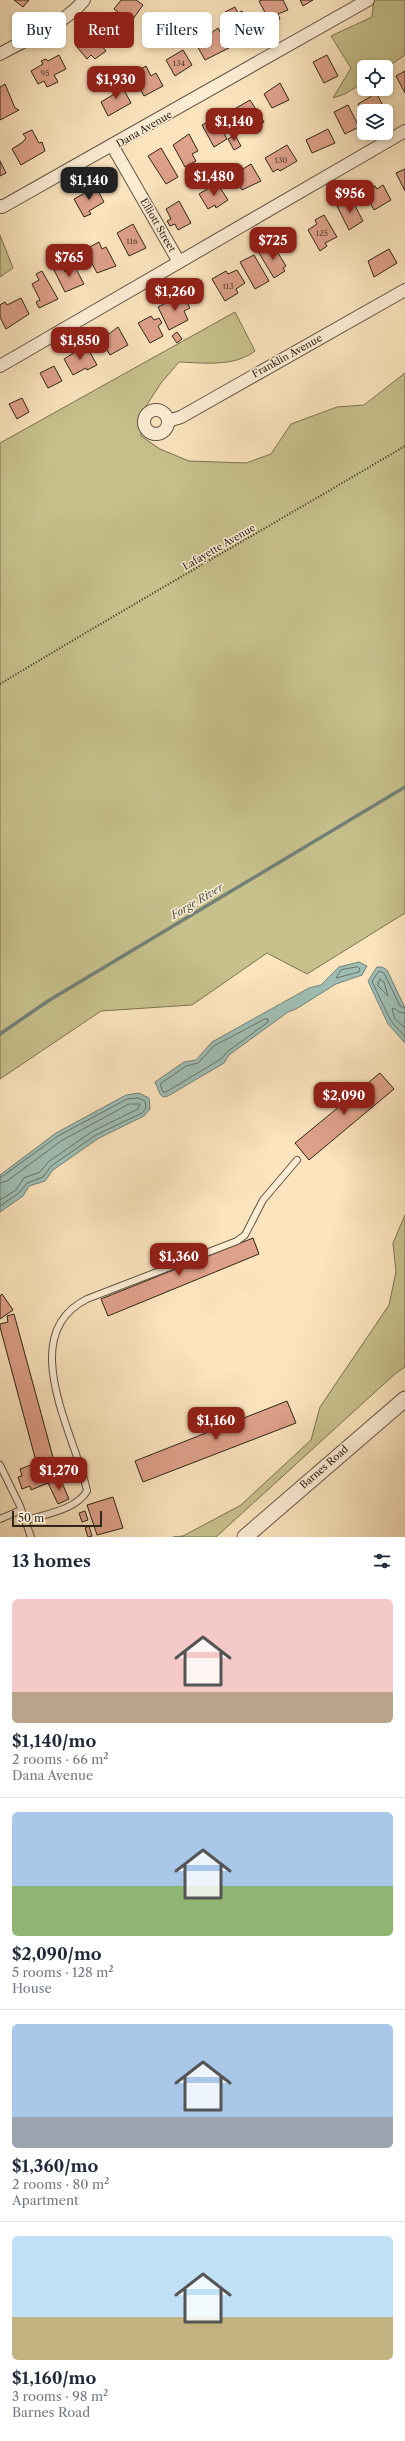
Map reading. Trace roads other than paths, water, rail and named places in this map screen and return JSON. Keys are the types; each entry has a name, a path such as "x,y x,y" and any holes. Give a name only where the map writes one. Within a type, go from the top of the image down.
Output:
{"street":[{"path":"0,54 64,17 78,7 84,0"},
{"name":"Dana Avenue","path":"1,210 368,0"},
{"path":"0,366 405,131"},
{"name":"Elliott Street","path":"113,146 179,262"},
{"name":"Franklin Avenue","path":"168,421 181,417 405,290"},
{"name":"Barnes Road","path":"245,1537 405,1399"}],"lane":[{"path":"25,1521 74,1504 82,1499 87,1491 60,1402 51,1364 53,1339 69,1312 87,1299 237,1241 245,1235 263,1200 297,1160"},
{"path":"0,1465 21,1510 31,1537"},
{"path":"0,1519 21,1510"}],"water":[{"path":"359,962 367,966 362,975 336,984 296,1009 288,1012 229,1055 224,1063 168,1096 163,1097 160,1094 155,1082 184,1062 196,1060 212,1042 309,988 321,985 339,967"},
{"path":"377,967 382,967 387,970 405,1008 405,1043 388,1024 368,981"},
{"path":"139,1093 149,1098 150,1109 144,1116 99,1138 53,1170 45,1181 29,1186 23,1196 0,1212 0,1175 56,1133 126,1095"}],"waterway":[{"name":"Forge River","path":"0,1034 48,1001 405,787"}]}
